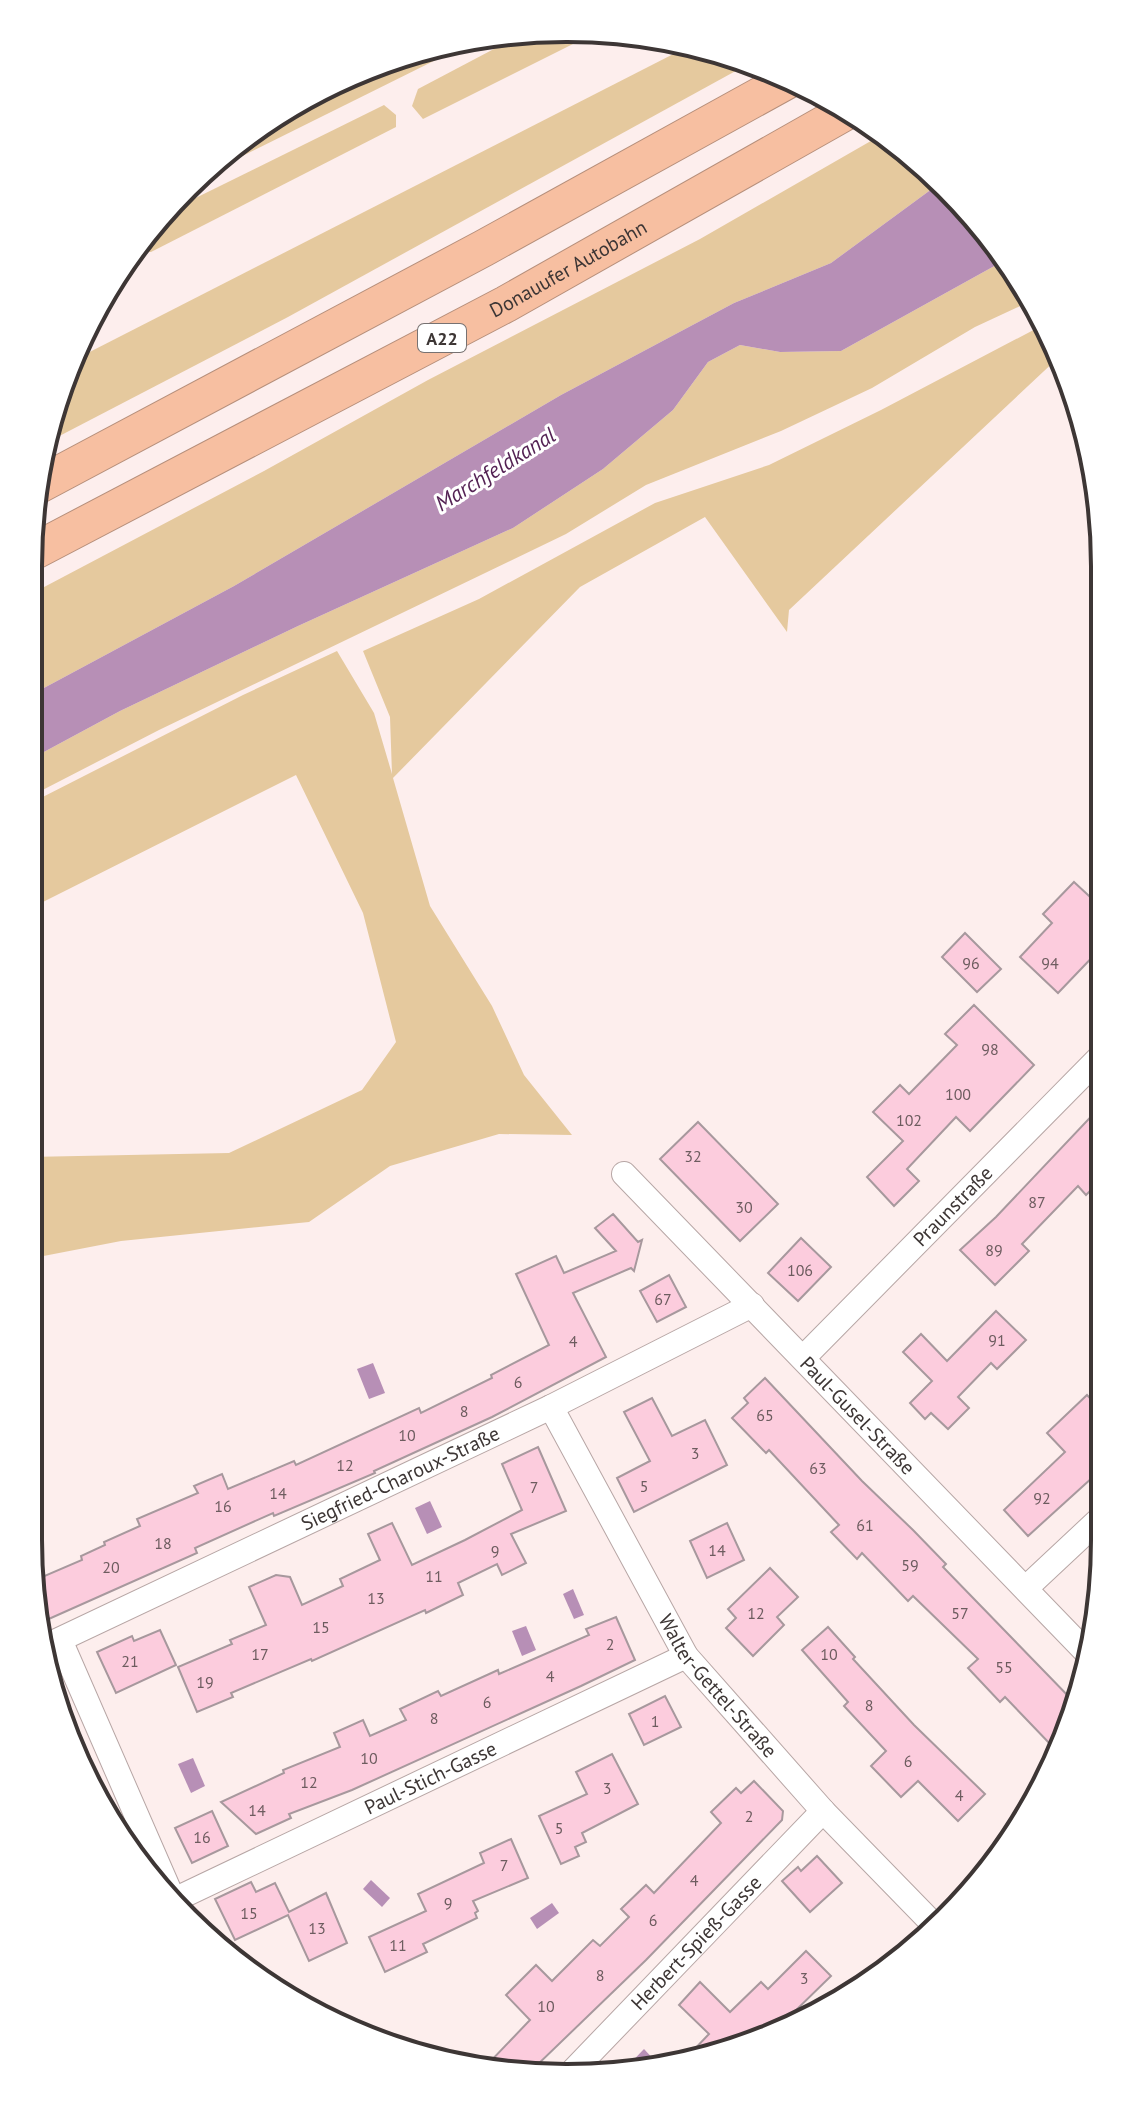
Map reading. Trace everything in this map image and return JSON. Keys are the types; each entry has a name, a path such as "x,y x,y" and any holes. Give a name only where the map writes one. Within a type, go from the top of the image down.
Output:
{"highway":[{"path":"49,479 484,248 777,86"},
{"name":"Donauufer Autobahn","path":"43,547 506,304 837,117"}],"street":[{"name":"Praunstraße","path":"804,1357 1091,1066"},
{"name":"Paul-Gusel-Straße","path":"624,1174 1080,1646"},
{"name":"Siegfried-Charoux-Straße","path":"53,1643 551,1407 752,1305"},
{"name":"Walter-Gettel-Straße","path":"551,1407 686,1656 823,1811 928,1919"},
{"path":"1026,1588 1091,1527"},
{"path":"53,1643 161,1872"},
{"name":"Paul-Stich-Gasse","path":"183,1896 686,1656"},
{"name":"Herbert-Spieß-Gasse","path":"580,2064 823,1811"}],"shaded area":[{"path":"576,42 423,119 412,106 418,89 500,46"},
{"path":"675,53 736,71 288,317 59,436 88,353"},
{"path":"440,58 236,159 275,130 335,96 398,70"},
{"path":"384,105 396,115 396,127 146,252 193,199"},
{"path":"872,140 931,190 831,263 734,303 561,395 234,586 42,689 42,588 428,380 700,239"},
{"path":"996,265 1022,305 975,327 872,388 781,431 646,485 566,534 159,730 42,790 42,753 120,711 513,528 603,469 673,410 708,362 740,345 780,352 841,351"},
{"path":"1034,330 1051,365 789,610 787,632 705,517 580,587 393,778 430,906 492,1006 524,1075 572,1135 499,1134 390,1166 309,1222 121,1241 42,1256 42,1157 229,1153 362,1090 396,1042 363,913 296,775 42,902 42,797 337,651 374,713 392,774 390,717 363,651 479,599 655,503 769,465"}],"water":[{"name":"Marchfeldkanal","path":"931,190 961,221 996,265 841,351 780,352 740,345 708,362 673,410 603,469 513,528 120,711 42,753 42,689 234,586 561,395 734,303 831,263"},
{"path":"373,1363 385,1393 369,1399 357,1369"},
{"path":"430,1501 442,1527 427,1534 415,1508"},
{"path":"573,1589 584,1615 574,1619 563,1594"},
{"path":"526,1626 536,1650 522,1656 512,1631"},
{"path":"193,1758 205,1786 191,1793 178,1764"},
{"path":"371,1880 390,1898 382,1907 363,1889"},
{"path":"552,1903 559,1913 537,1929 530,1918"},
{"path":"644,2049 651,2057 635,2060"}],"building":[{"path":"1074,882 1091,898 1091,958 1058,993 1020,957 1052,923 1043,914"},
{"path":"965,933 1001,969 977,992 942,957"},
{"path":"974,1005 1034,1065 970,1131 956,1117 907,1169 919,1181 894,1206 867,1177 903,1141 873,1112 900,1085 909,1094 957,1045 945,1034"},
{"path":"1091,1117 1091,1190 1086,1195 1078,1186 1022,1244 1029,1251 995,1285 960,1250 996,1217"},
{"path":"698,1122 778,1204 740,1241 660,1159"},
{"path":"613,1214 638,1242 642,1240 634,1271 631,1268 573,1293 606,1357 492,1417 375,1473 274,1516 273,1513 195,1548 197,1553 48,1619 43,1577 82,1560 81,1556 105,1545 104,1542 140,1526 137,1519 198,1493 194,1486 222,1474 228,1489 294,1461 296,1465 419,1408 421,1413 492,1378 491,1375 549,1345 516,1274 556,1256 564,1273 616,1251 595,1228"},
{"path":"801,1238 831,1267 798,1301 768,1273"},
{"path":"669,1275 686,1307 657,1322 640,1291"},
{"path":"996,1311 1026,1340 997,1369 991,1363 958,1397 969,1408 948,1429 931,1413 925,1419 910,1403 932,1381 903,1352 921,1334 947,1361"},
{"path":"765,1378 946,1564 943,1567 1067,1695 1049,1743 1005,1697 1000,1702 968,1668 978,1659 913,1596 908,1601 862,1553 857,1559 831,1532 839,1525 769,1450 766,1453 732,1418 748,1403 744,1398"},
{"path":"1087,1395 1091,1399 1091,1479 1028,1536 1004,1510 1065,1452 1047,1433"},
{"path":"652,1398 672,1436 705,1420 727,1465 634,1512 617,1478 650,1461 624,1412"},
{"path":"538,1447 566,1511 511,1534 526,1563 502,1575 497,1564 458,1583 463,1595 231,1693 233,1697 197,1712 178,1667 232,1644 230,1640 266,1625 249,1587 276,1575 290,1577 302,1605 343,1586 340,1579 380,1560 368,1534 392,1523 412,1565 465,1540 522,1510 502,1464"},
{"path":"727,1523 744,1560 707,1578 690,1541"},
{"path":"770,1568 798,1597 777,1617 784,1625 753,1656 726,1628 736,1618 728,1609"},
{"path":"616,1617 635,1660 581,1686 352,1790 289,1814 291,1818 256,1834 221,1802 284,1773 283,1770 340,1747 334,1733 363,1720 370,1736 406,1720 400,1709 438,1691 441,1696 498,1670 499,1674 589,1635 586,1629"},
{"path":"828,1627 914,1725 985,1794 958,1821 918,1781 901,1797 871,1766 886,1751 844,1706 848,1702 802,1650"},
{"path":"160,1630 176,1665 116,1693 97,1652 132,1636 134,1641"},
{"path":"665,1696 681,1727 644,1745 629,1714"},
{"path":"612,1754 638,1804 582,1833 586,1842 575,1847 579,1856 561,1864 539,1816 587,1794 576,1772"},
{"path":"754,1781 783,1811 782,1820 646,1960 539,2063 493,2059 530,2020 506,1995 536,1965 552,1981 593,1940 600,1946 629,1917 621,1909 646,1885 654,1893 721,1823 711,1812 736,1788 741,1793"},
{"path":"212,1811 228,1846 192,1863 175,1828"},
{"path":"511,1839 528,1878 473,1901 478,1911 475,1913 477,1918 423,1944 427,1952 385,1972 369,1937 426,1911 418,1894 484,1863 480,1853"},
{"path":"817,1856 842,1883 810,1912 782,1881 798,1867 801,1871"},
{"path":"251,1882 256,1892 275,1883 289,1912 326,1893 347,1943 309,1961 288,1915 235,1940 215,1899"},
{"path":"806,1951 831,1976 794,2012 735,2036 696,2047 709,2034 679,2005 700,1982 730,2012 761,1982 768,1989"}]}
